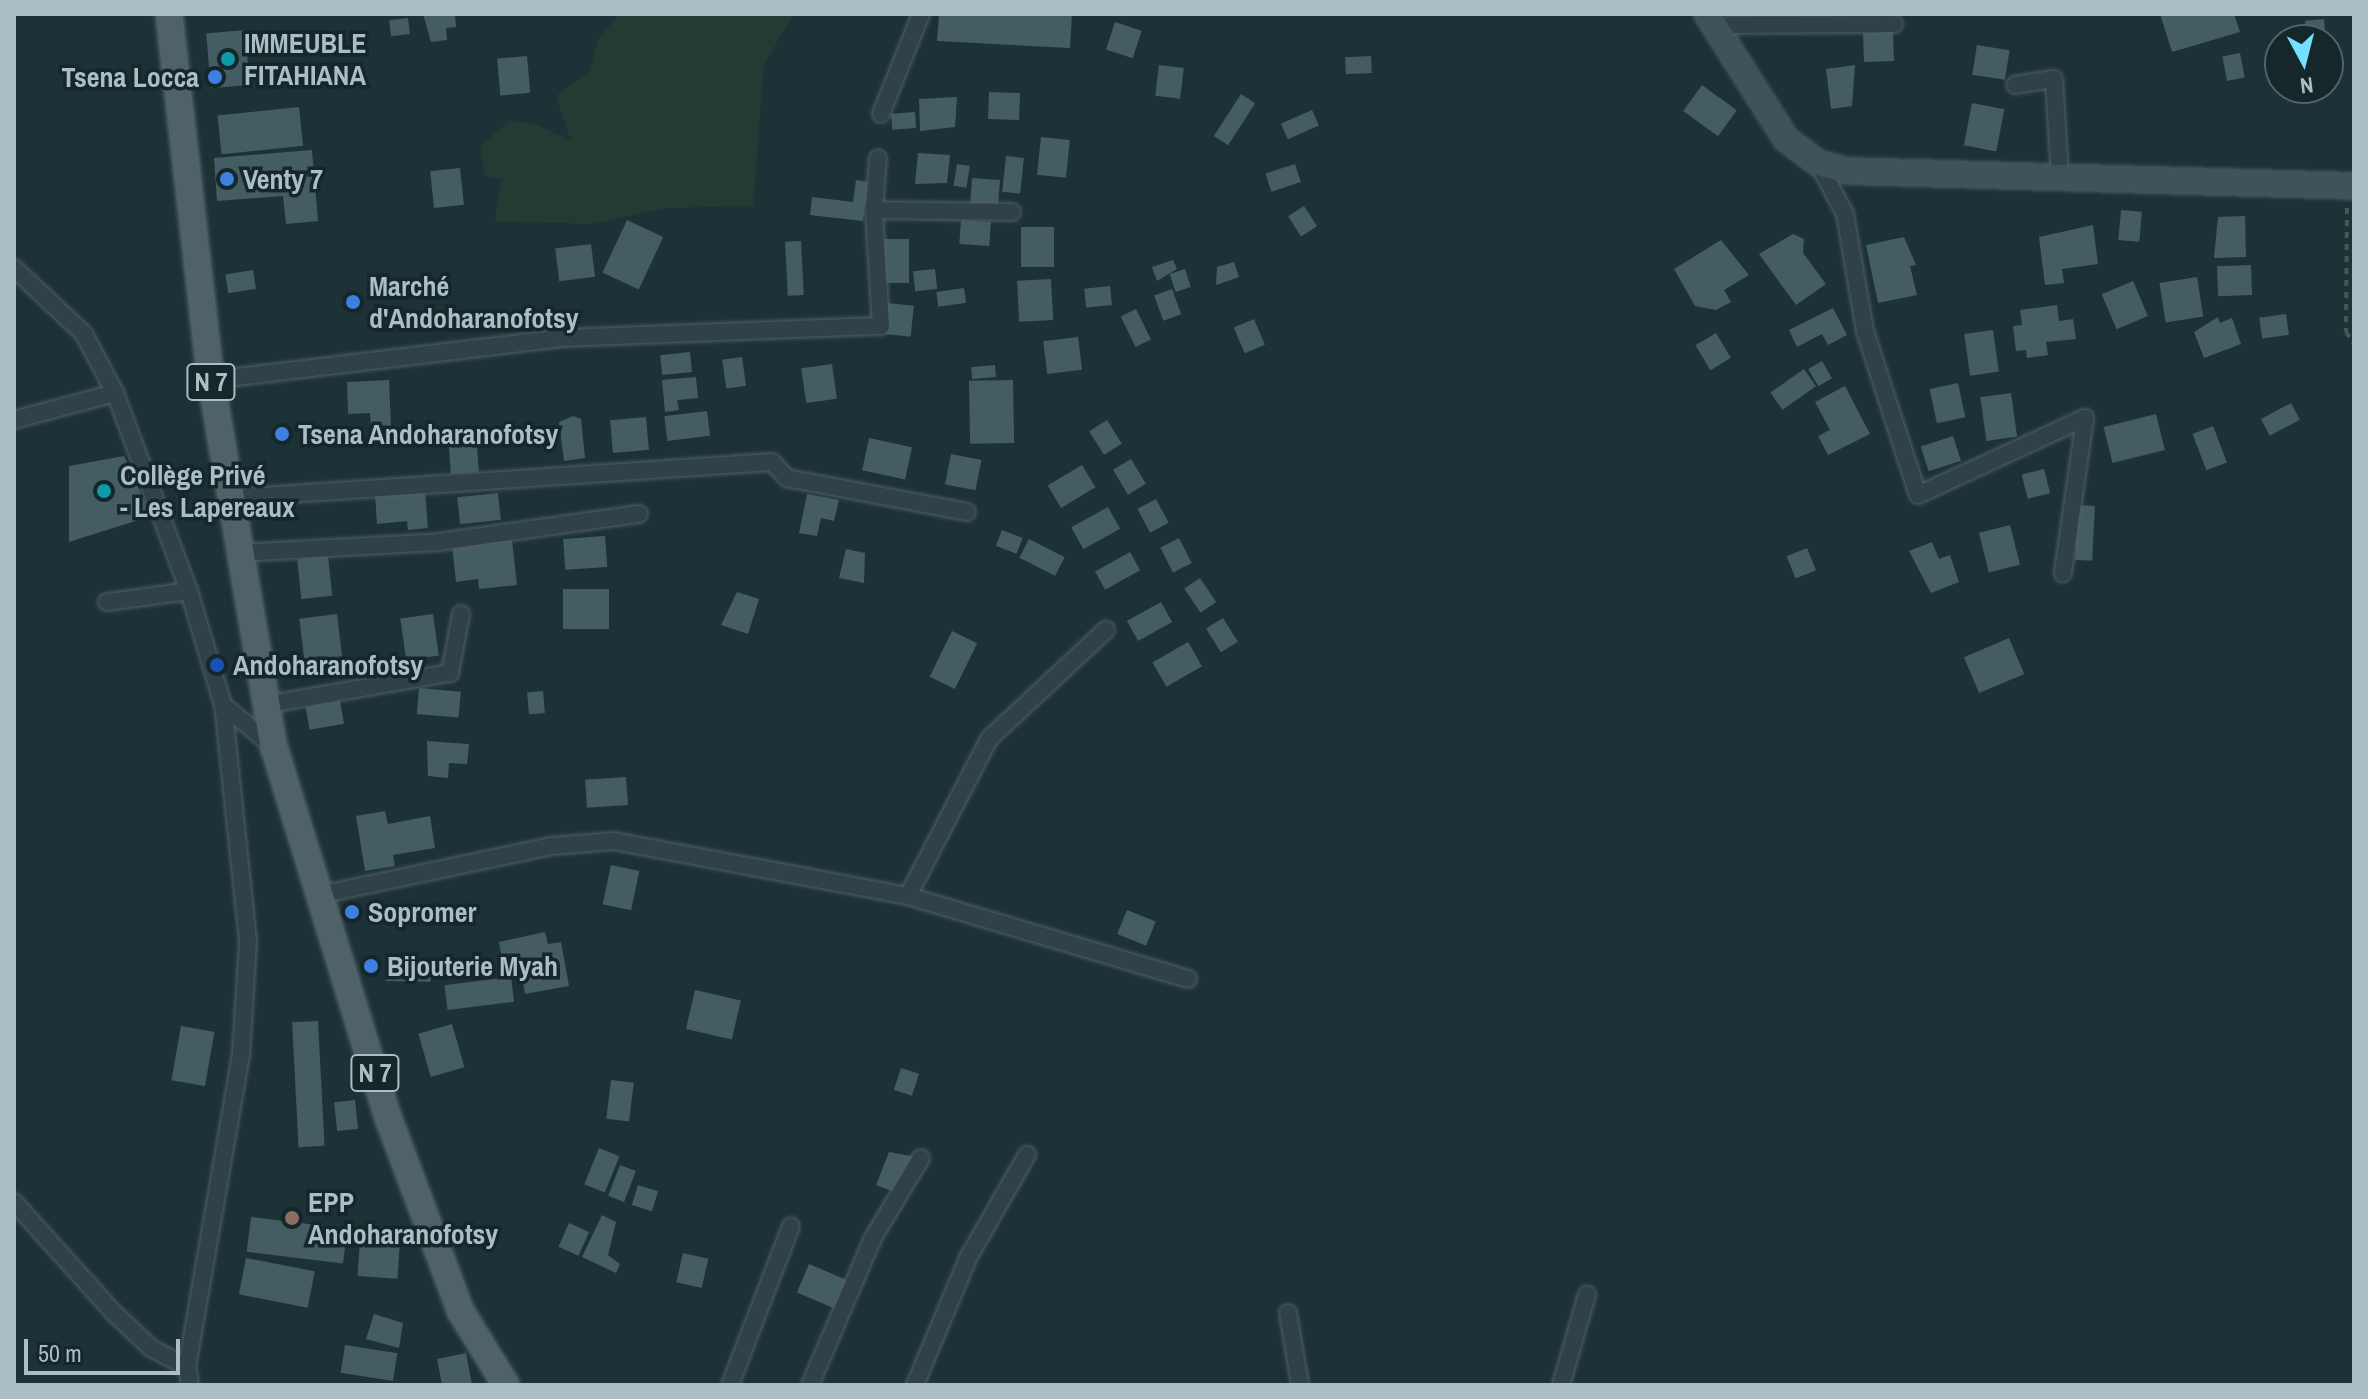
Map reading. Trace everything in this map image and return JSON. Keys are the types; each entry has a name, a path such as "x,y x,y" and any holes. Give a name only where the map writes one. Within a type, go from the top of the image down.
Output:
{"main road":[{"name":"N 7","path":"169,14 211,380 264,705 274,747 388,1117 461,1312 506,1385"}],"street":[{"path":"881,114 921,14"},
{"path":"1714,18 1894,24"},
{"path":"1714,18 1786,139 1818,163 1847,171 2350,186"},
{"path":"2015,85 2054,79 2060,178"},
{"path":"211,380 564,338 881,326 874,210 878,158"},
{"path":"1818,163 1845,214 1865,331 1918,495 2085,418 2063,573"},
{"path":"874,210 1012,212"},
{"path":"14,268 84,334 115,393 189,591 223,705 248,941 241,1055 187,1367 190,1385"},
{"path":"14,420 115,393"},
{"path":"231,498 772,462 787,478 967,512"},
{"path":"238,553 439,542 639,514"},
{"path":"107,602 189,591"},
{"path":"264,705 450,673 461,614"},
{"path":"908,896 989,739 1106,630"},
{"path":"223,705 274,747"},
{"path":"319,895 552,846 614,841 908,896 1188,979"},
{"path":"915,1385 968,1258 1027,1155"},
{"path":"810,1385 873,1238 921,1158"},
{"path":"14,1202 112,1311 151,1348 187,1367"},
{"path":"730,1385 791,1226"},
{"path":"1561,1385 1587,1295"},
{"path":"1288,1313 1300,1385"}],"path":[{"path":"2350,186 2346,332 2354,344"}],"green space":[{"path":"620,14 794,14 764,64 753,206 665,208 592,224 495,221 501,179 485,176 480,146 509,121 534,124 571,140 556,96 590,71 598,39"}],"building":[{"path":"423,14 455,14 456,27 446,28 447,40 431,42"},
{"path":"939,14 1072,14 1070,48 937,41"},
{"path":"2160,14 2234,14 2240,32 2172,52"},
{"path":"408,18 410,34 391,36 389,20"},
{"path":"2324,19 2324,24 2305,24 2305,21"},
{"path":"1115,22 1142,31 1133,58 1106,50"},
{"name":"IMMEUBLE FITAHIANA","path":"245,30 250,85 211,88 206,33"},
{"path":"1893,32 1894,61 1864,62 1863,33"},
{"path":"1977,45 2010,50 2005,80 1972,75"},
{"path":"2240,53 2245,78 2227,81 2222,56"},
{"path":"527,56 530,93 500,95 497,59"},
{"path":"1371,56 1372,73 1346,74 1345,57"},
{"path":"1159,65 1184,68 1180,99 1155,96"},
{"path":"1855,65 1852,106 1831,109 1826,69"},
{"path":"1702,85 1737,110 1718,136 1683,111"},
{"path":"989,92 1020,93 1019,120 988,119"},
{"path":"1241,94 1255,103 1228,145 1214,136"},
{"path":"957,97 955,127 920,131 919,99"},
{"path":"1972,103 2004,109 1996,152 1964,145"},
{"path":"299,107 303,146 222,154 217,116"},
{"path":"1312,110 1319,126 1288,139 1281,124"},
{"path":"915,112 916,128 892,130 891,114"},
{"path":"1041,137 1070,140 1066,178 1037,175"},
{"path":"312,150 318,221 286,224 283,196 217,201 214,158"},
{"path":"918,153 950,155 947,183 915,184"},
{"path":"1006,156 1024,158 1020,194 1002,192"},
{"path":"957,164 970,166 966,188 954,186"},
{"path":"1295,164 1301,182 1271,192 1266,174"},
{"path":"460,168 464,205 434,208 430,171"},
{"path":"972,178 1000,180 998,210 970,208"},
{"path":"856,180 868,182 863,221 810,215 812,197 853,202"},
{"path":"1304,206 1317,226 1301,236 1288,216"},
{"path":"2121,210 2142,212 2139,242 2118,240"},
{"path":"2245,216 2246,257 2214,258 2218,217"},
{"path":"627,220 663,237 639,289 602,273"},
{"path":"961,220 991,222 989,246 959,244"},
{"path":"2093,225 2098,264 2062,269 2064,283 2045,285 2039,237"},
{"path":"1021,227 1054,227 1054,267 1021,267"},
{"path":"1793,234 1804,239 1803,253 1826,284 1796,305 1759,254"},
{"path":"1904,237 1916,265 1910,266 1917,295 1878,303 1866,245"},
{"path":"883,239 909,239 909,283 883,283"},
{"path":"1721,240 1749,275 1724,290 1731,302 1716,310 1695,306 1674,269"},
{"path":"801,241 804,295 788,296 785,242"},
{"path":"591,244 595,277 559,281 555,248"},
{"path":"1173,260 1177,269 1157,281 1152,267"},
{"path":"1234,262 1239,277 1216,285 1217,267"},
{"path":"2251,265 2252,295 2218,296 2217,266"},
{"path":"935,269 937,289 915,291 913,271"},
{"path":"1185,269 1191,287 1176,292 1170,274"},
{"path":"253,270 256,289 228,293 225,274"},
{"path":"2197,277 2203,317 2166,322 2159,283"},
{"path":"1051,279 1053,320 1019,322 1017,281"},
{"path":"2133,281 2148,316 2117,329 2102,294"},
{"path":"1110,286 1112,305 1086,308 1084,289"},
{"path":"964,288 966,303 938,307 936,292"},
{"path":"1172,289 1181,314 1163,321 1154,295"},
{"path":"887,303 914,306 911,337 884,334"},
{"path":"2057,305 2059,321 2073,319 2076,339 2046,342 2048,355 2027,358 2026,350 2016,351 2013,326 2022,325 2020,310"},
{"path":"1833,308 1847,335 1828,345 1822,334 1797,347 1789,330"},
{"path":"1136,309 1151,340 1136,347 1121,316"},
{"path":"2286,314 2289,335 2262,339 2259,318"},
{"path":"2218,317 2220,323 2232,318 2241,344 2204,358 2194,332"},
{"path":"1254,319 1265,345 1245,353 1234,328"},
{"path":"1993,330 1999,372 1970,376 1964,334"},
{"path":"1716,333 1731,358 1710,370 1695,345"},
{"path":"1078,337 1082,370 1047,374 1043,341"},
{"path":"690,352 692,372 662,375 660,355"},
{"path":"742,357 746,386 726,389 722,360"},
{"path":"1822,361 1832,378 1818,386 1808,369"},
{"path":"832,364 837,399 806,403 801,368"},
{"path":"995,365 996,377 972,379 971,367"},
{"path":"1804,369 1816,386 1782,410 1770,393"},
{"path":"696,377 698,398 677,400 679,410 665,412 662,380"},
{"path":"389,380 391,426 371,427 370,413 348,414 347,382"},
{"path":"1013,380 1014,443 970,444 969,381"},
{"path":"1958,383 1965,417 1937,423 1930,389"},
{"path":"1845,386 1870,434 1828,455 1818,436 1830,430 1815,402"},
{"path":"2011,393 2017,437 1986,441 1980,397"},
{"path":"2291,403 2300,420 2270,436 2261,419"},
{"path":"707,411 710,436 667,441 664,416"},
{"path":"2156,414 2165,450 2113,463 2104,427"},
{"path":"573,416 581,419 585,458 564,461 559,422"},
{"path":"646,417 649,450 613,453 610,420"},
{"path":"1107,420 1122,444 1104,455 1089,431"},
{"path":"2213,426 2227,462 2206,470 2192,434"},
{"path":"476,433 479,472 451,474 448,435"},
{"path":"1953,436 1961,461 1929,471 1921,447"},
{"path":"869,438 912,447 905,479 862,470"},
{"path":"951,454 981,460 976,490 945,484"},
{"name":"Collège Privé - Les Lapereaux","path":"124,456 151,516 69,542 69,466"},
{"path":"1131,459 1146,484 1128,495 1113,470"},
{"path":"1082,465 1095,487 1061,508 1048,486"},
{"path":"2044,469 2050,493 2028,499 2022,475"},
{"path":"425,490 428,528 408,530 407,521 377,524 375,494"},
{"path":"498,493 501,520 460,524 457,497"},
{"path":"807,494 839,500 834,521 821,518 817,536 799,533"},
{"path":"1156,499 1169,523 1150,533 1137,509"},
{"path":"2078,505 2095,506 2092,561 2075,560"},
{"path":"1108,507 1120,529 1083,549 1071,527"},
{"path":"2010,525 2020,565 1989,573 1979,533"},
{"path":"1002,530 1023,538 1016,554 996,546"},
{"path":"605,536 607,567 565,570 563,539"},
{"path":"1179,538 1192,563 1173,572 1160,548"},
{"path":"1029,539 1065,557 1055,576 1019,558"},
{"path":"512,540 517,585 479,589 478,579 456,582 452,545"},
{"path":"1932,542 1939,559 1950,555 1959,582 1931,593 1909,551"},
{"path":"1807,548 1816,570 1796,578 1787,556"},
{"path":"846,549 865,553 864,583 839,578"},
{"path":"1130,552 1140,570 1105,590 1095,571"},
{"path":"328,556 332,596 301,599 297,559"},
{"path":"1200,578 1216,602 1200,613 1184,589"},
{"path":"563,589 609,589 609,629 563,629"},
{"path":"737,592 759,599 748,634 721,625"},
{"path":"1161,602 1172,622 1138,641 1127,621"},
{"path":"337,614 343,666 306,670 299,619"},
{"path":"433,614 439,656 406,660 400,619"},
{"path":"1223,618 1238,642 1221,652 1206,629"},
{"path":"952,631 977,643 955,689 930,677"},
{"path":"2009,638 2024,674 1979,693 1964,657"},
{"path":"1188,642 1202,666 1166,687 1152,662"},
{"path":"419,688 461,692 459,718 417,714"},
{"path":"543,691 545,713 529,714 527,692"},
{"path":"340,701 344,724 310,730 306,707"},
{"path":"427,741 469,744 467,764 449,763 448,778 428,776"},
{"path":"626,777 628,805 587,808 585,780"},
{"path":"385,811 388,824 430,816 435,848 393,855 395,866 365,871 356,816"},
{"path":"611,865 639,871 631,910 603,904"},
{"path":"1127,910 1156,922 1146,946 1117,934"},
{"path":"545,932 548,944 561,942 569,986 525,994 521,973 545,968 543,957 503,965 499,942"},
{"path":"386,958 431,959 431,982 386,981"},
{"path":"511,977 514,1002 448,1010 444,985"},
{"path":"695,990 741,1001 732,1040 686,1029"},
{"path":"318,1021 325,1146 299,1147 292,1022"},
{"path":"452,1024 464,1067 431,1077 418,1034"},
{"path":"181,1026 214,1032 205,1086 171,1080"},
{"path":"901,1068 919,1074 912,1096 894,1090"},
{"path":"611,1080 634,1083 629,1122 606,1119"},
{"path":"355,1100 358,1129 337,1131 334,1102"},
{"path":"599,1148 619,1156 605,1192 584,1184"},
{"path":"889,1152 912,1156 897,1193 876,1185"},
{"path":"620,1165 636,1171 624,1202 608,1196"},
{"path":"638,1185 658,1191 652,1211 632,1205"},
{"path":"602,1215 616,1222 608,1255 620,1264 616,1273 582,1257"},
{"path":"251,1217 347,1229 343,1264 247,1252"},
{"path":"569,1223 589,1232 579,1256 558,1247"},
{"path":"361,1226 401,1229 397,1279 358,1276"},
{"path":"683,1253 708,1259 702,1288 676,1282"},
{"path":"246,1258 315,1271 308,1308 239,1294"},
{"path":"809,1264 849,1281 836,1309 797,1293"},
{"path":"374,1314 403,1323 399,1348 366,1339"},
{"path":"345,1345 397,1353 393,1381 341,1373"},
{"path":"466,1353 472,1385 442,1385 437,1359"}],"place":[{"name":"IMMEUBLE FITAHIANA","path":"228,59"},
{"name":"Tsena Locca","path":"215,77"},
{"name":"Venty 7","path":"227,179"},
{"name":"Marché d'Andoharanofotsy","path":"353,302"},
{"name":"Tsena Andoharanofotsy","path":"282,434"},
{"name":"Collège Privé - Les Lapereaux","path":"104,491"},
{"name":"Andoharanofotsy","path":"217,665"},
{"name":"Sopromer","path":"352,912"},
{"name":"Bijouterie Myah","path":"371,966"},
{"name":"EPP Andoharanofotsy","path":"292,1218"}]}
